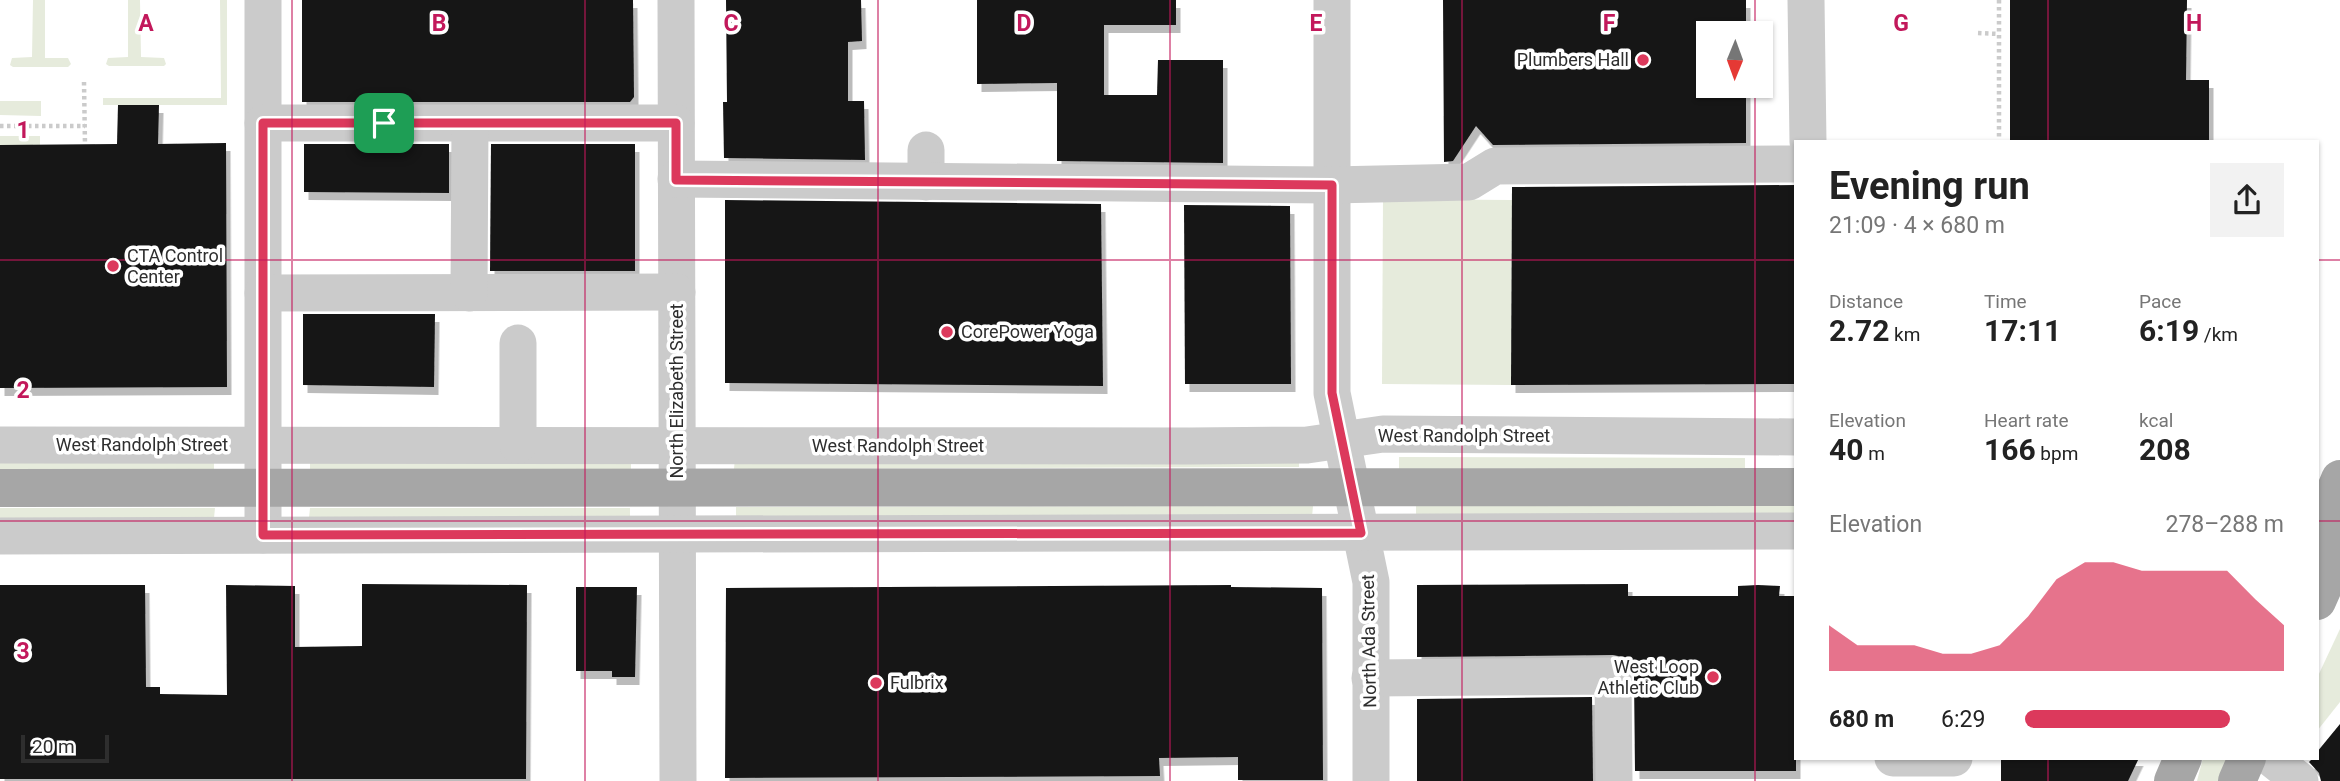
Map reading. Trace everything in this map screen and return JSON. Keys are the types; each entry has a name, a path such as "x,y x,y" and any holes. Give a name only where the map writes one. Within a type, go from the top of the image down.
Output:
{"main road":[{"path":"0,488 1794,487"},
{"path":"2319,596 2329,574 2329,498"},
{"path":"2236,781 2246,760"}],"street":[{"path":"263,0 263,535"},
{"name":"North Elizabeth Street","path":"676,0 678,781"},
{"name":"North Ada Street","path":"1332,0 1332,393 1371,582 1371,781"},
{"path":"1806,0 1808,140"},
{"path":"263,123 676,123"},
{"path":"468,293 470,124"},
{"path":"676,180 926,166 1332,185 1469,182 1495,166 1794,164"},
{"path":"263,293 677,292"},
{"path":"518,343 518,445"},
{"name":"West Randolph Street","path":"0,445 1246,446 1307,445 1383,434 1794,437"},
{"path":"0,536 1794,531"},
{"path":"1370,678 1614,676 1614,781"},
{"path":"2274,760 2300,781"}],"path":[{"path":"1999,0 1999,140"},
{"path":"1979,33 1999,34"},
{"path":"84,82 85,145"},
{"path":"0,126 85,126"}],"shaded area":[{"path":"33,0 45,0 45,58 68,58 71,64 68,67 10,65 12,58 32,57"},
{"path":"128,0 140,0 141,57 164,58 164,66 106,64 108,58 128,57"},
{"path":"220,0 227,0 227,105 103,105 103,98 221,98"},
{"path":"0,101 41,101 41,116 0,115"},
{"path":"0,136 40,136 40,145 0,145"},
{"path":"1383,199 1512,200 1511,385 1382,384"},
{"path":"1399,457 1745,458 1745,468 1399,469"},
{"path":"735,458 1299,459 1299,467 734,469"},
{"path":"310,459 631,460 631,469 310,469"},
{"path":"0,461 214,461 214,470 0,471"},
{"path":"1416,505 1794,505 1794,518 1416,517"},
{"path":"1313,506 1312,517 736,518 736,507"},
{"path":"0,508 215,508 214,518 0,520"},
{"path":"310,508 630,508 630,517 309,518"},
{"path":"2340,629 2340,702 2319,728 2319,674"},
{"path":"2202,760 2228,760 2220,781 2197,781"}],"building":[{"path":"302,0 633,0 634,97 630,102 302,102"},
{"path":"726,0 861,0 862,41 848,42 848,101 864,101 865,160 724,158 723,102 727,102"},
{"path":"977,0 1176,0 1176,25 1104,25 1104,95 1157,95 1158,60 1223,60 1223,163 1057,161 1057,83 977,84"},
{"path":"1443,0 1746,0 1746,21 1696,21 1696,98 1746,98 1746,143 1493,145 1476,126 1453,161 1444,162"},
{"path":"2010,0 2187,0 2186,80 2209,80 2209,140 2010,140"},
{"name":"CTA Control Center","path":"118,105 159,105 158,144 226,143 227,387 0,388 0,145 117,144"},
{"path":"304,144 449,144 449,193 304,192"},
{"path":"491,144 635,144 635,271 490,271"},
{"path":"1794,185 1794,384 1511,385 1512,187"},
{"path":"725,200 1101,204 1103,386 725,383"},
{"path":"1184,205 1290,206 1291,384 1185,384"},
{"path":"303,314 435,314 434,387 303,385"},
{"path":"362,584 527,585 526,779 0,779 0,585 145,585 146,687 160,687 160,694 227,695 226,585 295,586 295,647 362,646"},
{"name":"West Loop Athletic Club","path":"1628,584 1628,596 1738,596 1738,586 1780,586 1779,596 1794,596 1796,771 1635,771 1634,676 1631,665 1623,657 1417,657 1417,585"},
{"path":"1231,585 1322,588 1323,780 1238,780 1238,757 1159,758 1160,776 725,778 726,588"},
{"path":"576,587 637,587 635,677 612,677 612,671 576,671"},
{"path":"1592,697 1593,781 1417,781 1417,699"},
{"path":"2340,724 2340,781 2321,781 2319,773 2309,762 2319,760 2319,750"},
{"path":"2001,760 2138,760 2128,781 2001,781"}],"place":[{"name":"Plumbers Hall","path":"1643,60"},
{"name":"CTA Control Center","path":"113,266"},
{"name":"CorePower Yoga","path":"947,332"},
{"name":"West Loop Athletic Club","path":"1713,677"},
{"name":"Fulbrix","path":"876,683"}],"route":[{"path":"263,123 384,123 676,123 676,180 1332,185 1332,393 1361,533 263,535 263,123"}]}
